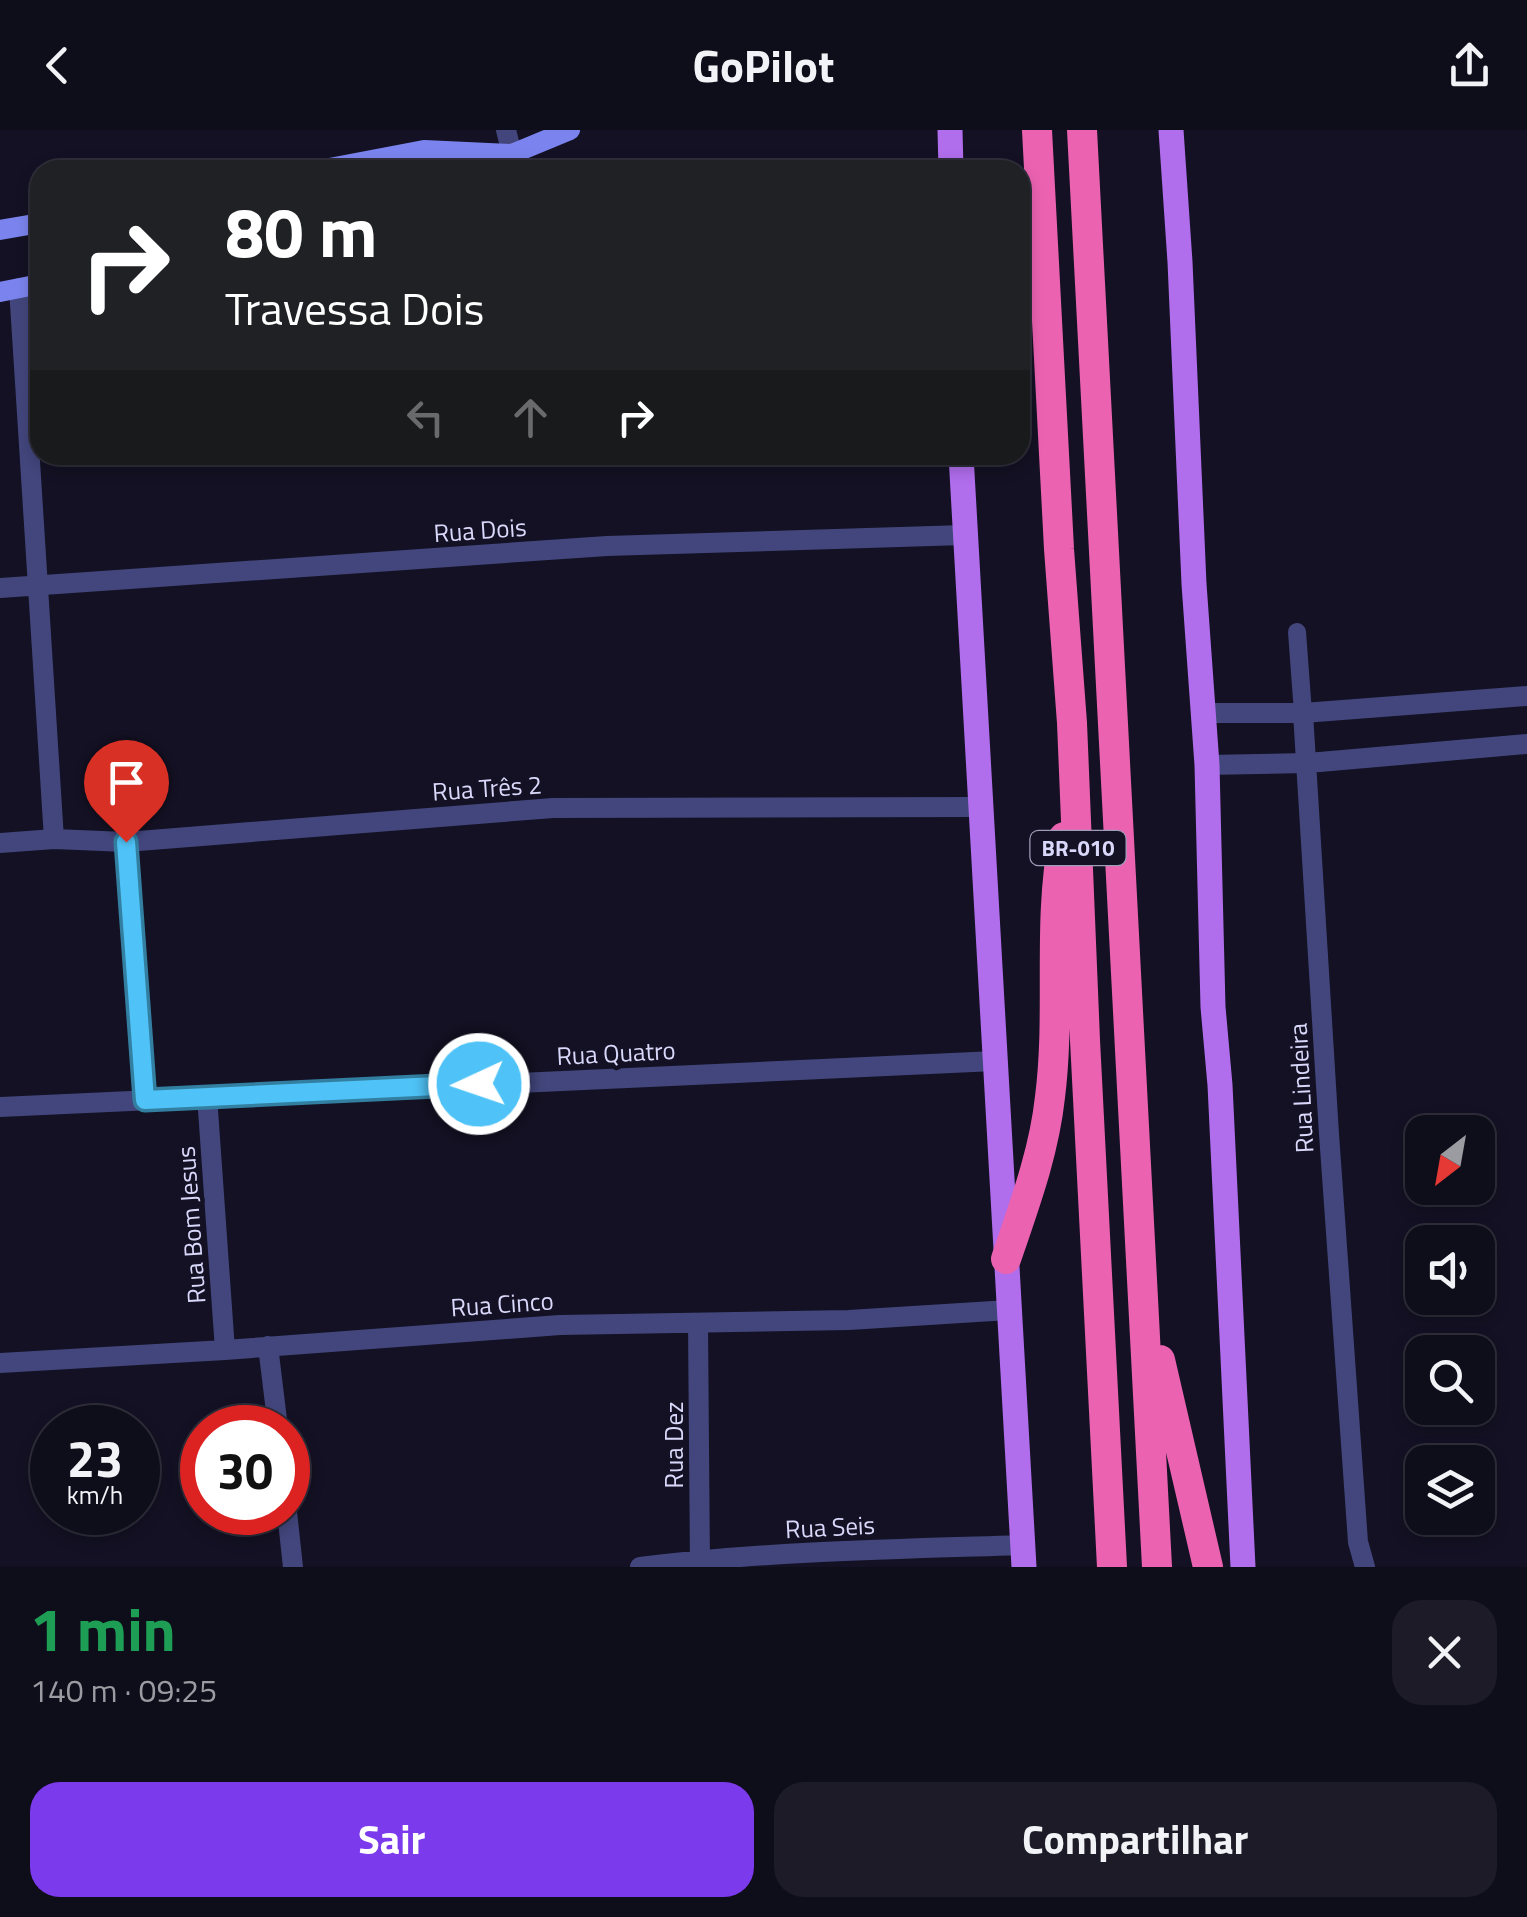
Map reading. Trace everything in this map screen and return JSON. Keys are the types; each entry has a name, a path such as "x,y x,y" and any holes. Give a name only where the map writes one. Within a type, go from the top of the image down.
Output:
{"highway":[{"name":"BR-010","path":"1037,130 1075,786 1112,1567"},
{"name":"BR-010","path":"1082,130 1157,1567"},
{"path":"1006,1259 1035,1174 1050,1096 1055,913 1060,858 1075,786"},
{"path":"1142,1284 1208,1567"}],"main road":[{"path":"501,160 570,130"},
{"path":"950,130 951,160"},
{"path":"1171,130 1207,765 1213,1007 1243,1567"},
{"path":"372,160 424,150 512,154"},
{"path":"0,230 30,225"},
{"path":"961,465 1024,1556"}],"street":[{"path":"506,130 512,154"},
{"path":"20,288 30,463"},
{"path":"30,465 54,839"},
{"name":"Rua Dois","path":"0,588 607,546 964,535"},
{"path":"1204,714 1303,713 1527,696"},
{"name":"Rua Lindeira","path":"1303,713 1358,1542 1366,1567"},
{"path":"1207,765 1308,762 1527,744"},
{"name":"Rua Três 2","path":"0,843 54,839 126,842 553,808 979,807"},
{"path":"126,842 145,1100"},
{"name":"Rua Quatro","path":"0,1107 995,1061"},
{"name":"Rua Bom Jesus","path":"207,1096 225,1350"},
{"name":"Rua Cinco","path":"0,1362 560,1325 849,1320 1009,1310"},
{"name":"Rua Dez","path":"698,1322 700,1563"},
{"path":"268,1346 275,1405"},
{"path":"290,1535 293,1567"},
{"name":"Rua Seis","path":"640,1567 1024,1556"}],"lane":[{"name":"Rua Lindeira","path":"1297,632 1303,713"}],"route":[{"path":"126,842 145,1100 479,1084"}]}
